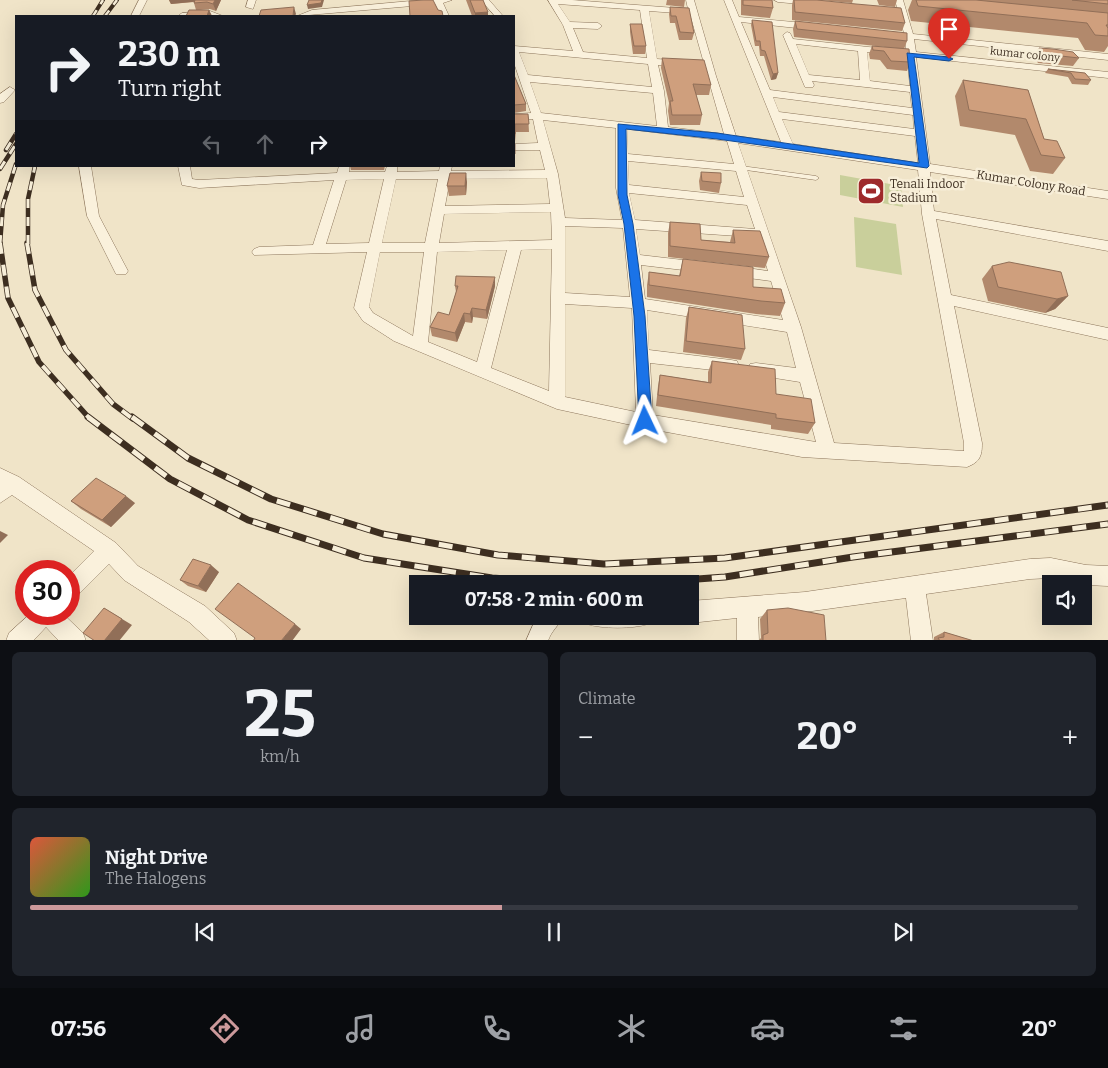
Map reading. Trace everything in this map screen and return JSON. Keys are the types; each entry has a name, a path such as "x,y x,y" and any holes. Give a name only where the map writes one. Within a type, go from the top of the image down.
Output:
{"street":[{"path":"136,15 142,0"},
{"path":"336,11 340,0"},
{"path":"305,15 442,0 445,15"},
{"path":"485,0 498,15"},
{"path":"728,0 788,146"},
{"path":"778,0 820,4"},
{"path":"552,1 644,9 692,6 698,65 732,138 794,327 828,452"},
{"path":"552,1 567,25 579,55"},
{"path":"404,4 405,15"},
{"path":"391,171 361,308 368,317 399,337 420,344 482,372 557,402 645,421 802,449 958,460 967,459 973,454 973,443 928,214 909,36 901,6"},
{"path":"644,9 652,62 659,91 663,130"},
{"path":"196,15 214,15"},
{"path":"736,19 820,27"},
{"path":"783,24 815,100"},
{"path":"567,25 598,26"},
{"path":"890,34 1108,57"},
{"name":"kumar colony","path":"790,41 1108,75"},
{"path":"862,49 865,84"},
{"path":"515,50 698,65"},
{"path":"515,54 520,73 537,116 552,174 558,215 557,402"},
{"path":"520,73 659,91"},
{"path":"806,77 914,89"},
{"path":"0,100 10,90"},
{"path":"766,93 917,112"},
{"path":"775,115 920,133"},
{"name":"Kumar Colony Road","path":"515,117 537,116 732,138 1108,195"},
{"path":"621,126 622,188 638,303 643,356 645,421"},
{"path":"515,147 544,146"},
{"path":"622,157 741,168"},
{"path":"85,167 93,216 121,271"},
{"path":"184,167 184,180 191,184 343,171 445,170 552,174"},
{"path":"420,344 431,248 445,170"},
{"path":"318,250 343,171"},
{"path":"622,188 752,202"},
{"path":"438,210 558,215 628,224 763,234"},
{"path":"928,214 1108,246"},
{"path":"259,252 373,247 431,248 558,244"},
{"path":"482,372 515,246"},
{"path":"632,260 777,276"},
{"path":"557,298 638,303 794,327"},
{"path":"944,299 1108,334"},
{"path":"643,356 807,376"},
{"path":"4,484 109,550 131,573 197,614 226,640"},
{"path":"80,579 109,550"},
{"path":"699,611 805,602 1037,569 1050,568 1086,575 1108,576"},
{"path":"915,586 922,640"},
{"path":"747,607 748,640"},
{"path":"17,640 34,625"},
{"path":"58,625 75,640"},
{"path":"538,640 543,625"}],"lane":[{"path":"741,168 816,178"}],"green space":[{"name":"Tenali Indoor Stadium","path":"840,175 901,186 903,207 840,195"},
{"path":"854,217 896,224 902,275 856,267"}],"building":[{"path":"195,0 215,0 213,4 207,2 194,3"},
{"path":"309,0 322,0 321,3 307,5"},
{"path":"433,0 438,10 442,11 443,15 410,15 409,1"},
{"path":"470,0 483,0 488,12 475,13"},
{"path":"743,0 772,0 773,8 743,5"},
{"path":"794,0 817,0 901,8 905,23 795,12"},
{"path":"916,0 976,0 1108,13 1108,25 1106,25 1108,36 1095,35 1087,23 918,6"},
{"path":"1072,0 1108,0 1108,4"},
{"path":"294,7 293,15 259,15 261,10"},
{"path":"670,7 689,8 694,33 680,32 676,16 671,16"},
{"path":"189,10 209,10 207,15 186,15"},
{"path":"752,20 772,22 778,73 773,74 765,51 761,50 760,41 756,41"},
{"path":"795,21 907,33 907,41 797,29"},
{"path":"630,24 642,24 646,46 634,46"},
{"path":"872,46 909,49 910,62 891,61 884,51 873,50"},
{"path":"1039,48 1073,52 1079,58 1043,54"},
{"path":"662,58 704,60 711,85 693,84 702,115 672,115 670,101 673,101"},
{"path":"1048,69 1085,73 1091,80 1075,79 1071,73"},
{"path":"515,77 526,104 515,105"},
{"path":"963,80 1028,90 1044,139 1057,141 1065,158 1041,155 1026,119 969,110"},
{"path":"515,114 528,114 529,124 515,124"},
{"path":"701,172 721,173 721,183 702,181"},
{"path":"450,173 466,173 465,186 447,186"},
{"path":"670,222 700,224 701,240 735,243 733,230 760,231 769,257 670,246"},
{"path":"683,259 753,267 753,287 781,289 785,303 649,285 649,272 680,276"},
{"path":"1009,262 1061,272 1068,296 1057,299 998,287 992,266"},
{"path":"456,276 495,277 486,310 472,308 470,314 464,313 455,333 430,327 438,312 449,315 458,286 455,286"},
{"path":"689,307 742,315 745,349 686,341"},
{"path":"712,361 775,369 776,394 811,399 815,423 776,418 776,414 658,395 660,375 711,383"},
{"path":"96,478 126,496 102,520 71,501"},
{"path":"193,559 211,565 198,586 180,580"},
{"path":"238,583 295,624 282,640 254,640 255,638 215,609"},
{"path":"104,608 122,619 105,640 94,640 83,633"},
{"path":"788,608 824,615 826,640 763,640 763,635 768,633 767,610"},
{"path":"944,632 971,640 939,640 938,638 944,637"}],"railway":[{"path":"94,15 103,0"},
{"path":"106,15 117,0"},
{"path":"6,150 15,136"},
{"path":"0,169 15,146"},
{"path":"0,243 3,205 15,167"},
{"path":"28,244 28,199 35,167"},
{"path":"0,243 8,298 39,362 89,417"},
{"path":"27,243 35,290 66,350 113,404 133,419"},
{"path":"89,417 170,479 248,520 364,558 473,575"},
{"path":"132,417 188,458 271,499 383,534 498,555 604,564 725,558 1108,505"},
{"path":"699,579 725,577 853,557 1108,524"}],"place":[{"name":"Tenali Indoor Stadium","path":"871,191"}],"route":[{"path":"645,421 640,316 628,224 622,195 621,126 717,136 924,166 910,55 949,59"}]}
